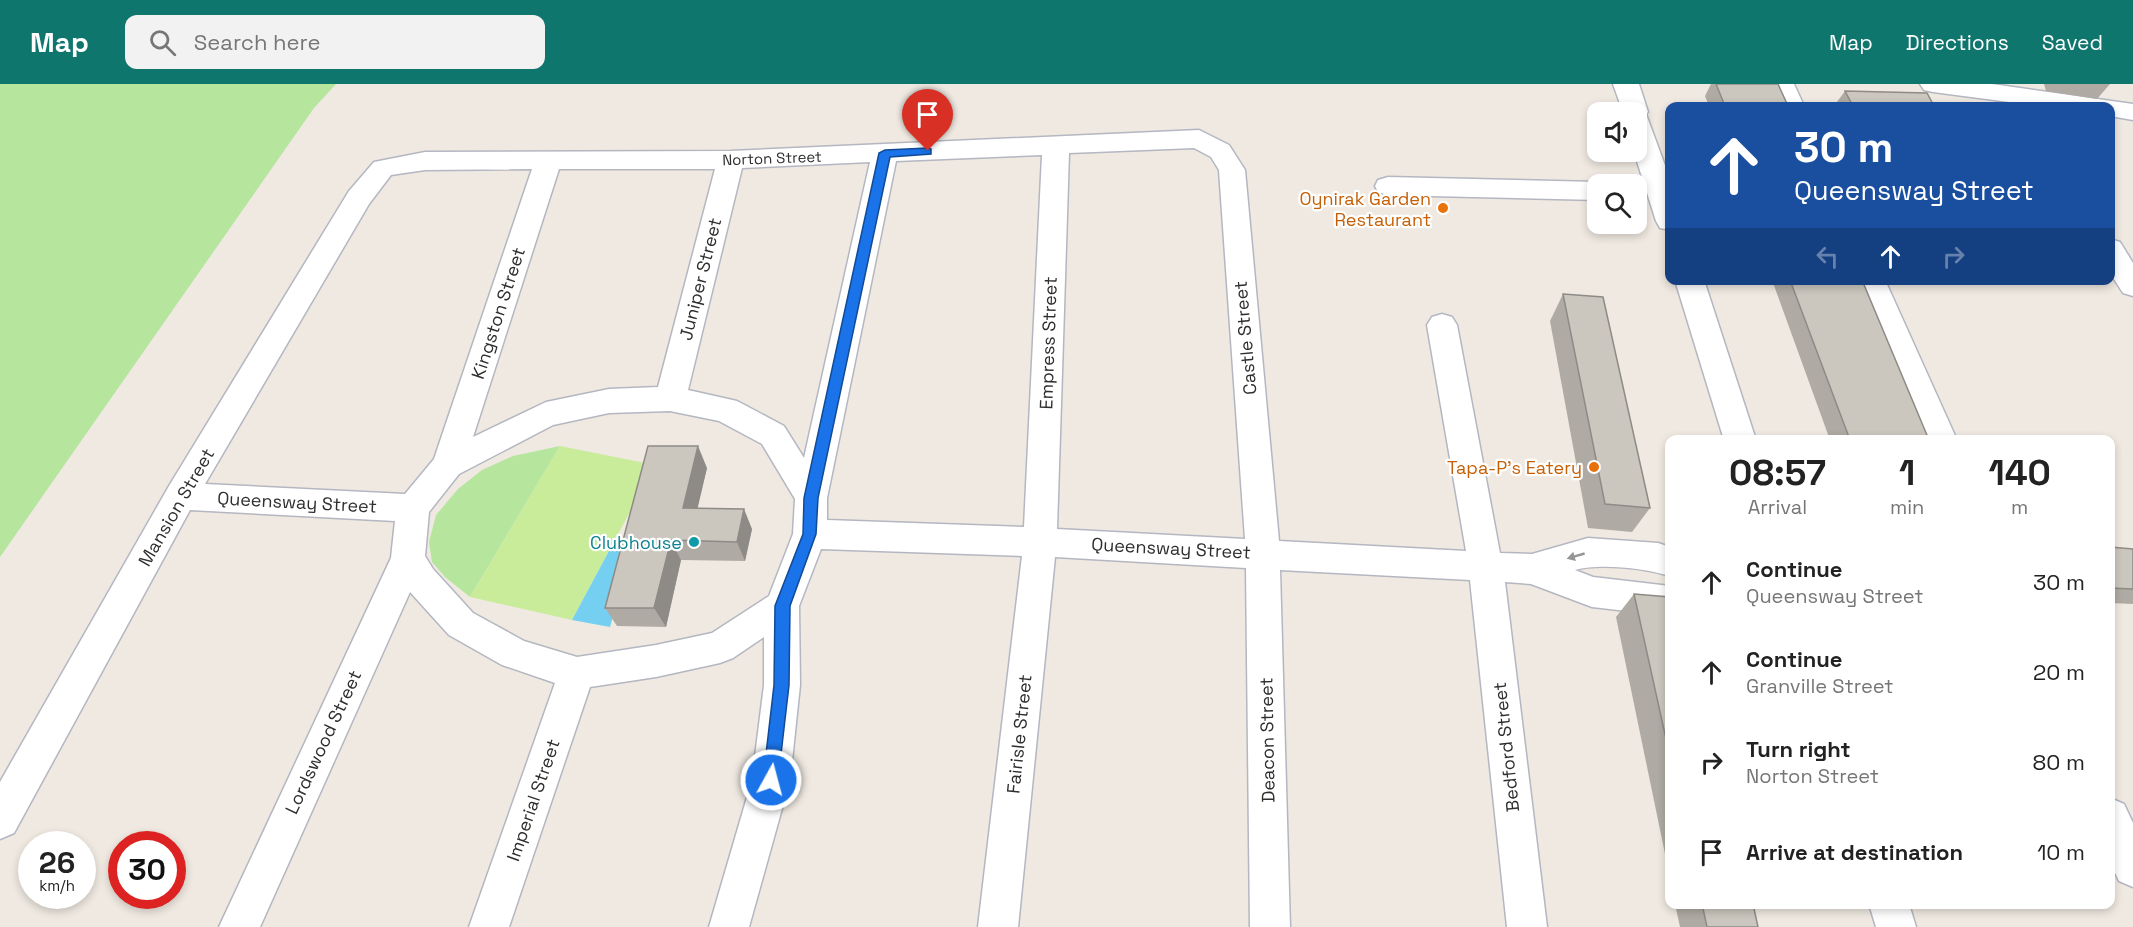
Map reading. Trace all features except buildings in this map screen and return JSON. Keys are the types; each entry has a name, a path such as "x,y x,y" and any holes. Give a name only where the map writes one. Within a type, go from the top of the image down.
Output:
{"street":[{"path":"1626,84 1632,102"},
{"path":"1781,84 1789,102"},
{"path":"1933,84 2034,102"},
{"path":"2115,109 2133,111"},
{"name":"Norton Street","path":"359,198 383,168 425,161 731,160 1199,139"},
{"name":"Castle Street","path":"1199,139 1221,151 1232,170 1263,553"},
{"name":"Empress Street","path":"1040,542 1056,145"},
{"path":"729,927 771,780 782,685 782,606 810,534 811,498 885,153"},
{"name":"Juniper Street","path":"670,399 731,160"},
{"name":"Kingston Street","path":"448,465 548,162"},
{"path":"1643,162 1648,193 1665,215"},
{"path":"1388,186 1587,191"},
{"name":"Mansion Street","path":"0,820 182,496 359,198"},
{"path":"2115,257 2133,286"},
{"path":"1691,285 1738,435"},
{"path":"1871,285 1939,435"},
{"name":"Bedford Street","path":"1442,325 1486,567 1527,927"},
{"path":"782,606 720,647 577,673 515,654 461,624 421,580 408,558 413,508 448,465 546,414 609,401 670,399 726,410 773,435 811,498"},
{"name":"Queensway Street","path":"182,496 413,508"},
{"name":"Queensway Street","path":"810,534 1040,542 1486,567 1532,568 1588,552 1658,557 1665,560"},
{"name":"Fairisle Street","path":"998,927 1040,542"},
{"name":"Deacon Street","path":"1263,553 1270,927"},
{"name":"Lordswood Street","path":"238,927 408,558"},
{"name":"Queensway Street","path":"1532,568 1593,592 1665,600"},
{"name":"Imperial Street","path":"489,927 577,673"},
{"path":"2115,828 2133,867"},
{"path":"1891,909 1896,927"}],"green space":[{"path":"0,84 336,84 314,108 0,557"},
{"path":"560,446 470,597 445,577 432,562 429,542 436,515 458,489 482,470 513,456"},
{"path":"560,446 655,465 572,620 470,597"}],"water":[{"path":"617,536 630,555 610,627 572,620"}],"place":[{"name":"Oynirak Garden Restaurant","path":"1443,208"},
{"name":"Tapa-P's Eatery","path":"1594,467"},
{"name":"Clubhouse","path":"694,542"}],"route":[{"path":"771,780 782,685 782,606 810,534 811,498 885,153 928,151"}]}
